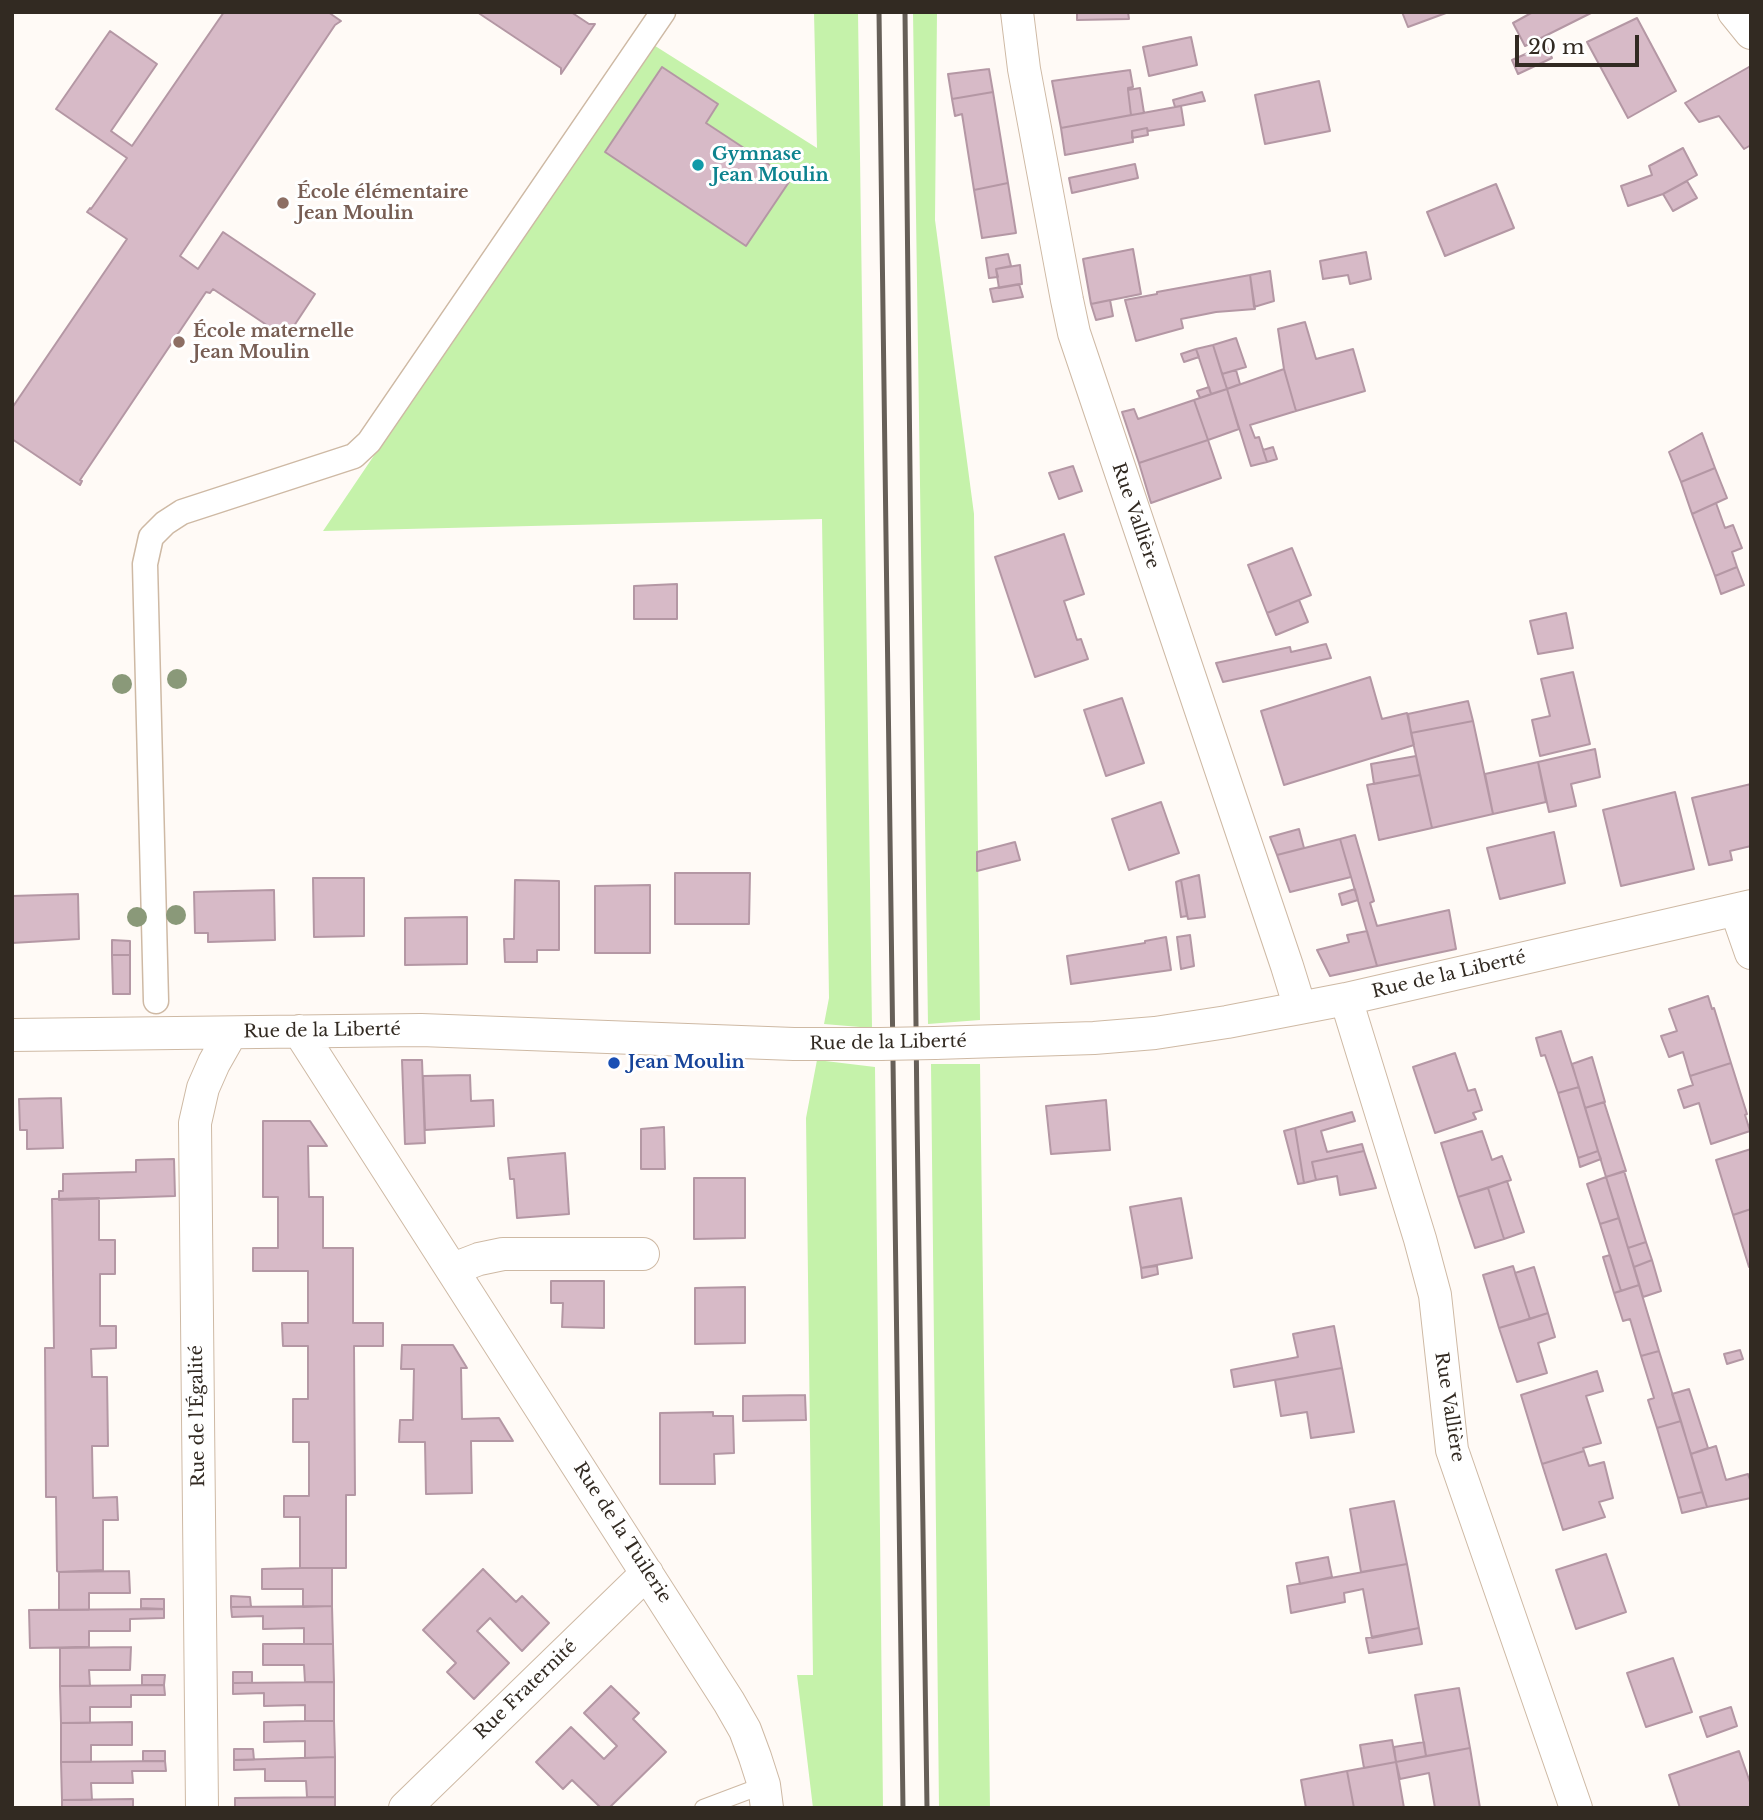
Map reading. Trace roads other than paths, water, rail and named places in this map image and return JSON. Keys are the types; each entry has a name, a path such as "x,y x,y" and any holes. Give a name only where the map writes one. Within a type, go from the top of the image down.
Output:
{"street":[{"path":"157,1017 145,564 151,537 165,523 182,512 354,456 369,442 663,12"},
{"name":"Rue Vallière","path":"1017,12 1027,83 1074,333 1300,1008"},
{"path":"1734,12 1751,33"},
{"path":"1743,908 1751,953"},
{"name":"Rue de la Liberté","path":"12,1035 157,1017 231,1033 463,1031 794,1044 1058,1040 1124,1036 1191,1028 1346,999 1743,908"},
{"name":"Rue Vallière","path":"1346,999 1435,1295 1452,1450 1576,1808"},
{"name":"Rue de la Tuilerie","path":"299,1031 740,1721 755,1757 765,1796"},
{"name":"Rue de l'Égalité","path":"202,1808 195,1123 208,1075 231,1033"},
{"path":"453,1269 479,1259 503,1254 643,1254"},
{"name":"Rue Fraternité","path":"405,1808 647,1573"}],"lane":[{"path":"703,1808 765,1796"}],"railway":[{"path":"879,12 903,1808"},
{"path":"905,12 927,1808"}],"place":[{"name":"Gymnase Jean Moulin","path":"698,165"},
{"name":"École élémentaire Jean Moulin","path":"283,203"},
{"name":"École maternelle Jean Moulin","path":"179,342"},
{"name":"Jean Moulin","path":"614,1063"}]}
